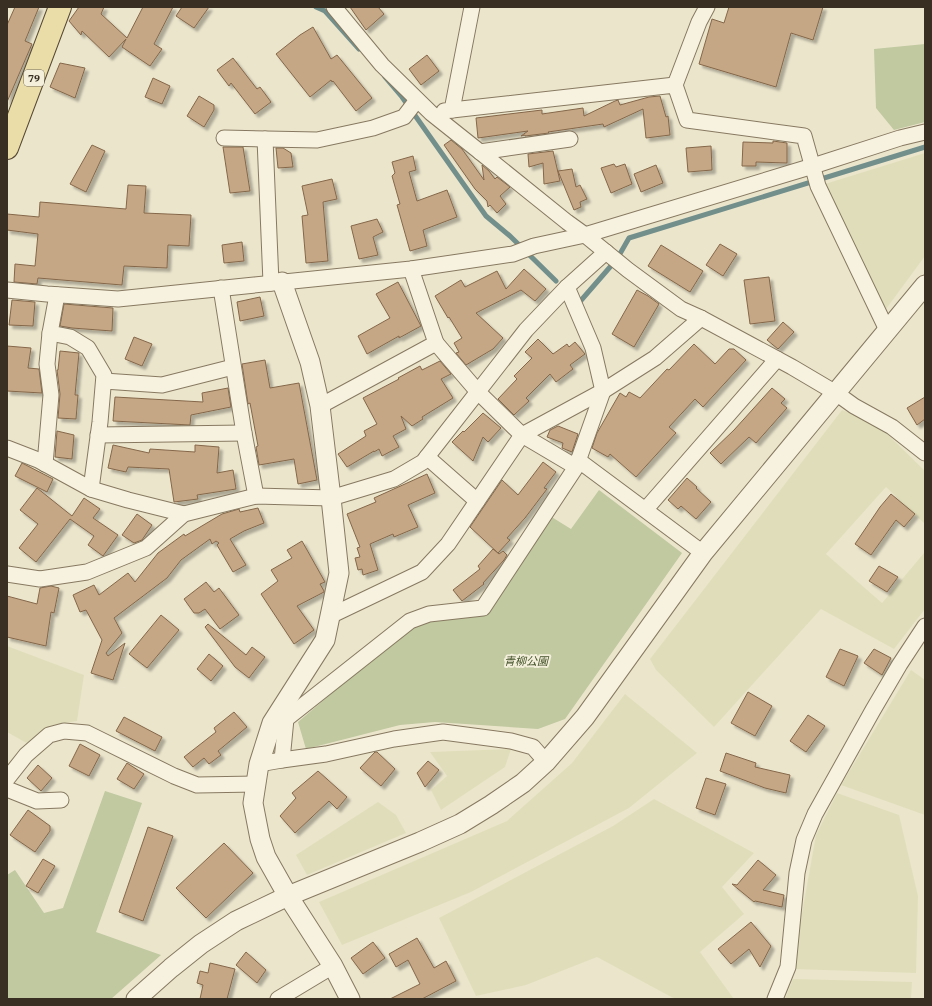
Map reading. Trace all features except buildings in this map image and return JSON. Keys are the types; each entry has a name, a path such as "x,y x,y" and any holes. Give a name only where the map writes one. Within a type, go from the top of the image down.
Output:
{"main road":[{"name":"79","path":"7,148 60,7"}],"street":[{"path":"334,7 382,65 416,101 618,263 681,309 701,318 836,392 854,406 892,427 925,453"},
{"path":"452,110 472,7"},
{"path":"707,7 699,22 675,85 687,120 804,136 818,186 887,330"},
{"path":"431,113 675,85"},
{"path":"224,138 317,140 373,128 404,116 416,101"},
{"path":"7,290 118,299 412,269 513,254 534,246 585,235 900,138 925,132"},
{"path":"266,139 277,283 310,362 320,406 339,573 325,640 272,723 259,764 253,803 260,839 266,857 288,896 333,966 350,999"},
{"path":"480,152 570,139"},
{"path":"7,574 40,579 87,572 146,548 184,514 256,496 331,498 394,479 423,462 526,330 569,293 606,252"},
{"path":"412,269 436,343 478,392 522,435 577,464 646,509 704,553"},
{"path":"136,999 201,944 236,921 288,896 460,824 523,783 546,762 586,717 704,553 925,285"},
{"path":"221,288 244,433 256,496"},
{"path":"282,760 286,719 410,621 429,614 483,608 577,464 603,391 594,348 569,293"},
{"path":"45,464 51,395 47,364 50,333 57,295"},
{"path":"330,616 422,572 448,544 522,435 603,391 655,358 701,318"},
{"path":"50,333 70,337 88,348 104,375 91,489"},
{"path":"320,406 436,343"},
{"path":"646,509 777,359"},
{"path":"104,381 162,385 234,367"},
{"path":"98,435 244,433"},
{"path":"7,448 38,460 91,489 184,514"},
{"path":"427,457 477,501"},
{"path":"775,999 788,967 797,873 804,840 815,814 873,710 900,664 925,626"},
{"path":"7,779 26,755 49,735 64,731 87,733 174,776 197,785 256,784"},
{"path":"259,764 326,754 394,739 443,732 511,740 532,747 546,762"},
{"path":"7,789 37,801 61,800"},
{"path":"278,999 333,966"}],"shaded area":[{"path":"925,153 925,256 886,309 825,184"},
{"path":"842,410 877,424 925,471 925,524 886,487 826,554 882,603 924,553 925,609 894,649 821,609 714,727 656,670 650,659"},
{"path":"7,646 84,675 77,721 54,725 30,745 7,732"},
{"path":"911,670 925,680 925,815 841,785"},
{"path":"625,694 697,753 629,808 471,892 342,945 319,902 507,821 572,763"},
{"path":"511,749 505,767 441,810 431,790 447,776 430,752"},
{"path":"837,793 899,815 918,896 916,973 792,969 816,835"},
{"path":"654,799 754,853 722,887 744,914 700,952 734,999 675,999 597,957 526,985 476,996 439,918 613,826"},
{"path":"378,802 396,815 406,833 307,875 296,855"},
{"path":"793,979 912,982 911,999 785,999"}],"green space":[{"path":"925,44 925,122 894,130 876,108 874,49"},
{"name":"青柳公園","path":"599,490 682,553 565,719 538,729 435,722 400,725 306,749 298,722 414,623 479,614 550,516 571,529"},
{"path":"105,791 142,803 96,932 161,955 111,999 7,999 7,875 15,870 44,913 63,908"}],"waterway":[{"path":"316,7 325,11 359,49"},
{"path":"385,77 402,97 486,216 510,236 556,281"},
{"path":"577,305 617,259 629,238 925,147"}]}
